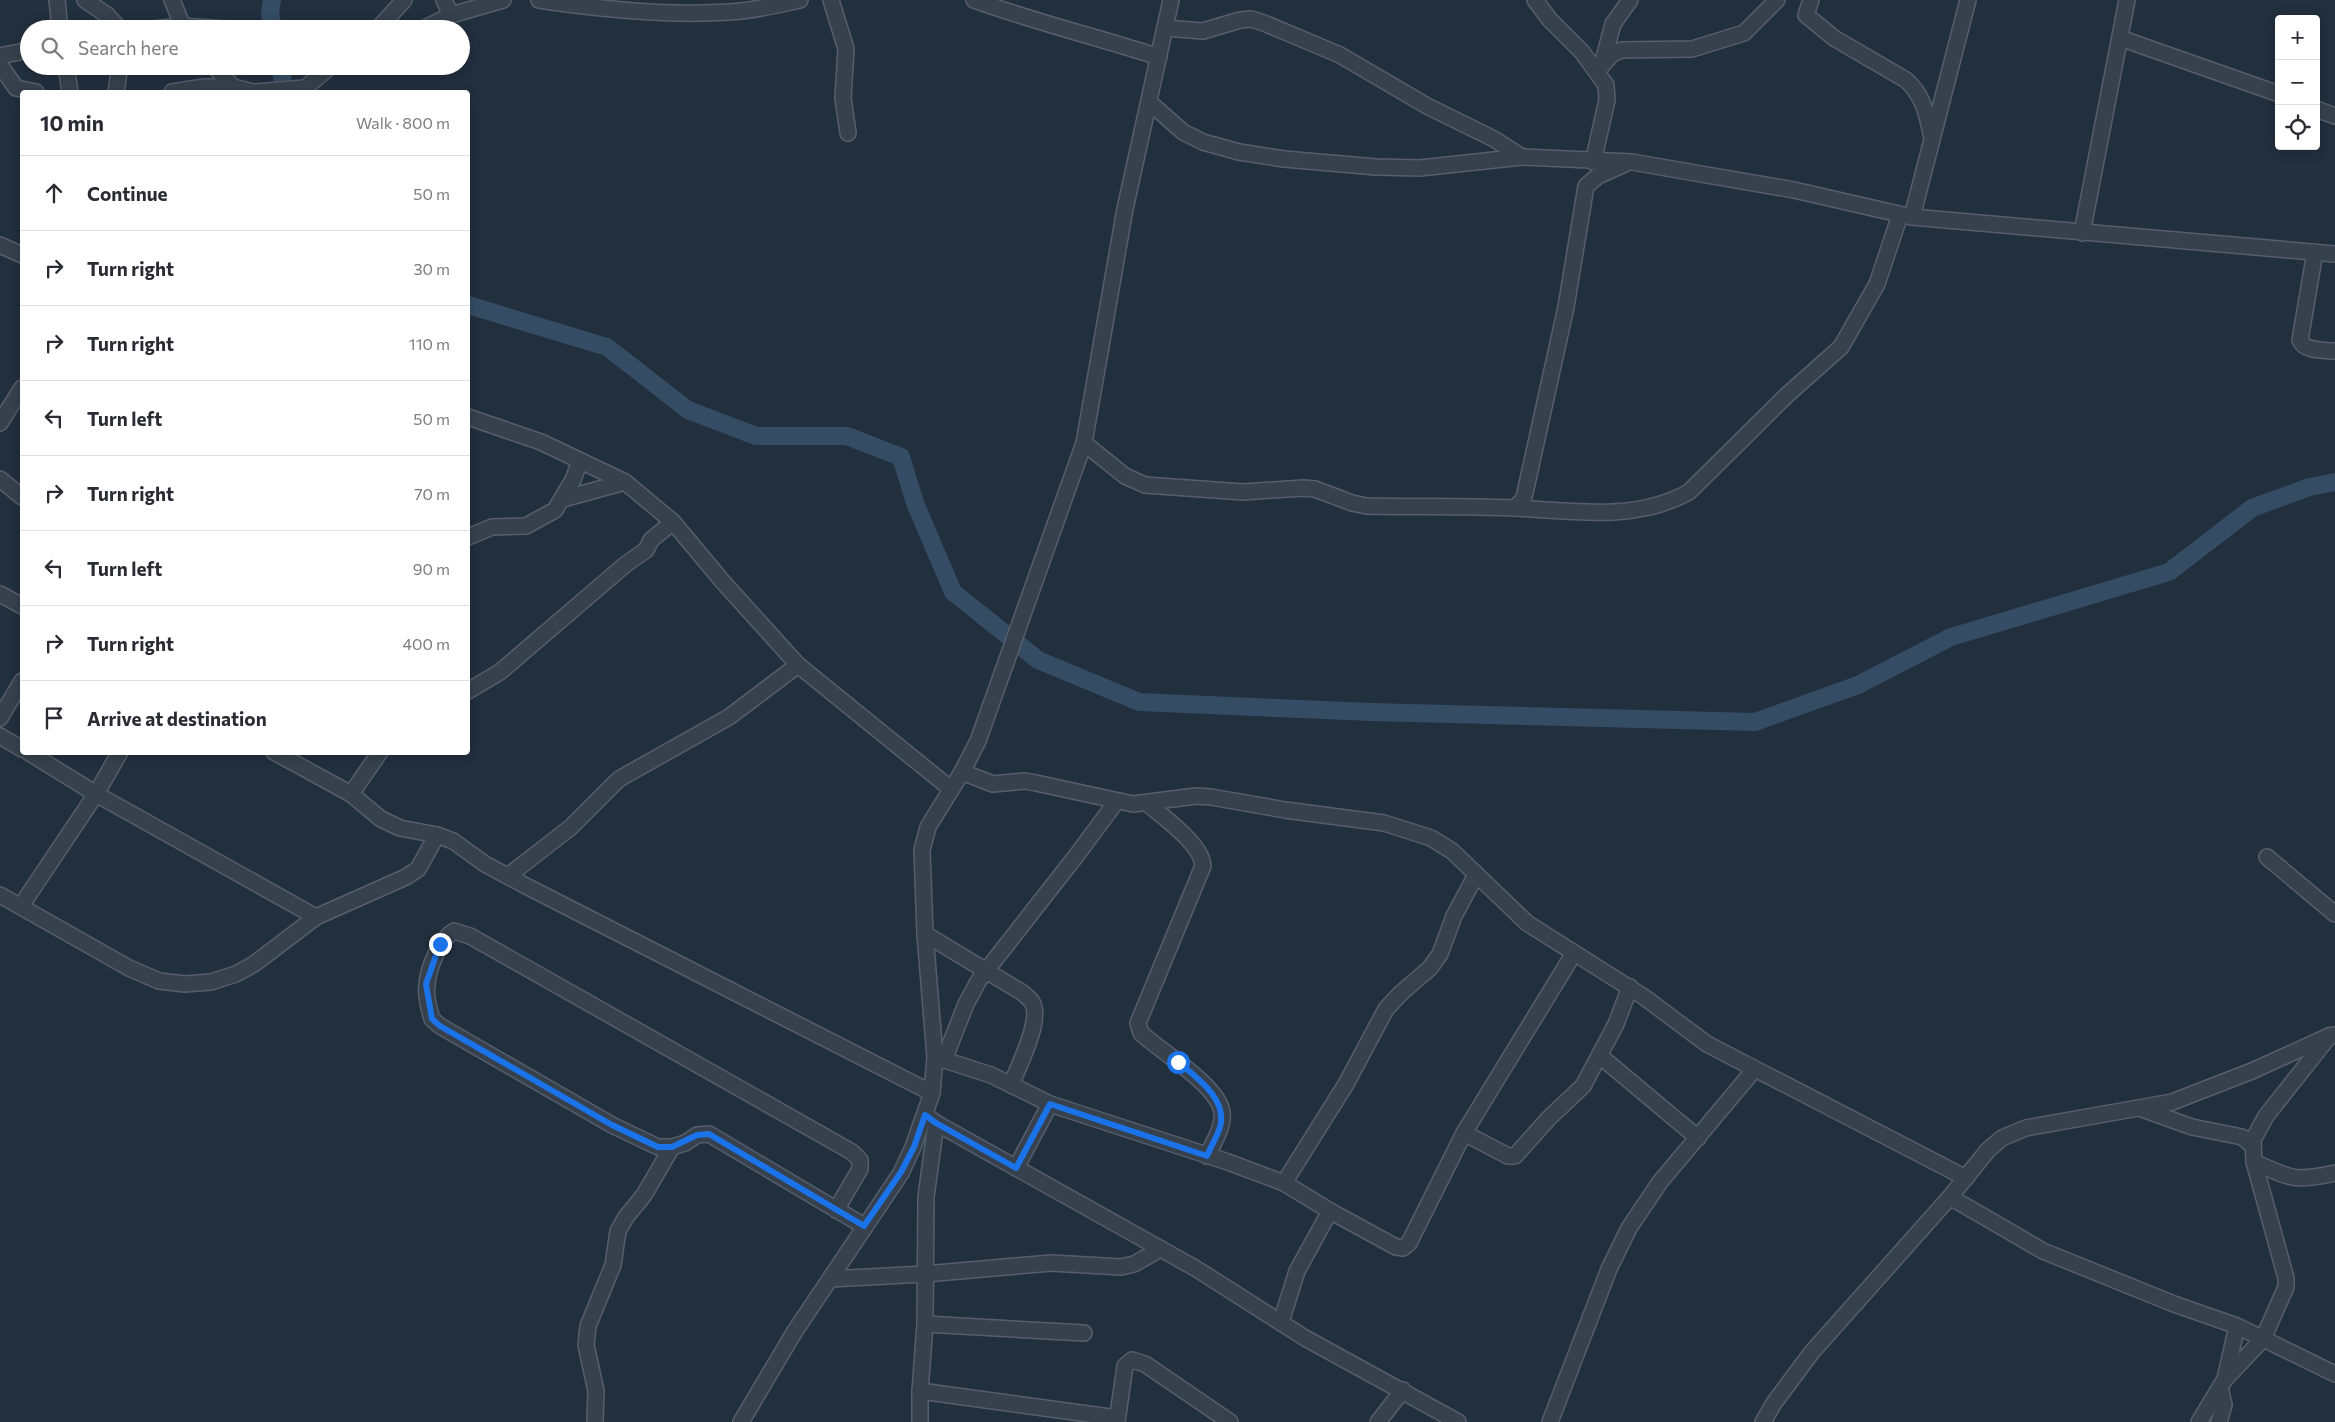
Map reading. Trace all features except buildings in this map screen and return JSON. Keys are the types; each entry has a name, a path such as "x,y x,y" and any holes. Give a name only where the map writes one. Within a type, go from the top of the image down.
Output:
{"street":[{"path":"57,0 59,20"},
{"path":"85,0 112,20"},
{"path":"172,0 180,20"},
{"path":"386,20 404,0"},
{"path":"444,0 451,15"},
{"path":"441,20 451,15 503,0"},
{"path":"539,0 593,7 693,13 730,12 800,0"},
{"path":"831,0 843,31 846,49 843,98 848,133"},
{"path":"974,0 1025,18 1159,57"},
{"path":"939,1058 925,934 922,850 928,827 962,772 978,741 1084,443 1126,209 1171,0"},
{"path":"1535,0 1550,20 1601,72 1606,85 1607,100 1593,162"},
{"path":"1601,72 1613,24 1630,0"},
{"path":"1601,72 1612,54 1622,50 1692,49 1744,33 1777,0"},
{"path":"1811,0 1806,16 1834,38 1906,80 1915,88 1927,114 1932,138"},
{"path":"1084,443 1125,476 1145,484 1164,488 1242,492 1303,488 1314,489 1366,506 1514,508 1615,512 1672,502 1689,492 1787,395 1842,347 1877,284 1906,216 1932,138 1968,0"},
{"path":"2082,233 2127,0"},
{"path":"1166,28 1203,31 1240,20 1251,19 1264,23 1340,55 1427,106 1494,139 1522,157"},
{"path":"2120,38 2275,93"},
{"path":"0,56 20,52"},
{"path":"0,66 16,88"},
{"path":"67,75 70,90"},
{"path":"116,90 119,75"},
{"path":"222,75 232,87"},
{"path":"279,90 305,88 320,75"},
{"path":"0,83 26,90"},
{"path":"185,90 204,87 232,87 245,90"},
{"path":"1149,102 1183,132 1203,142 1239,152 1284,159 1376,167 1420,168 1522,157 1593,162 1632,162 1794,190 1906,216 2335,254"},
{"path":"2320,110 2335,116"},
{"path":"1514,508 1523,500 1525,493 1566,307 1586,186 1598,176 1632,162"},
{"path":"0,245 20,254"},
{"path":"2315,252 2300,340 2302,345 2308,348 2335,351"},
{"path":"0,423 20,391"},
{"path":"470,418 541,442 625,482 673,522 723,582 798,665 951,789"},
{"path":"470,536 492,526 526,526 555,510 563,499 580,461"},
{"path":"0,479 20,495"},
{"path":"563,499 625,482"},
{"path":"470,690 500,672 626,564 646,550 651,540 673,522"},
{"path":"0,594 20,605"},
{"path":"508,876 571,827 620,779 729,717 798,665"},
{"path":"0,718 20,684"},
{"path":"0,736 20,749"},
{"path":"33,755 96,794 316,917"},
{"path":"21,906 96,794 118,755"},
{"path":"280,755 351,794 381,819 400,828 437,835 453,842 508,876 932,1093"},
{"path":"351,794 378,755"},
{"path":"962,772 993,784 1025,781 1116,802 1148,804 1196,796 1211,797 1285,810 1384,823 1431,838 1452,851 1527,923 1630,988 1707,1044 1966,1178"},
{"path":"920,1422 920,1391 925,1324 926,1197 930,1119 932,1093 939,1058 966,1004 986,971 1116,802"},
{"path":"1148,804 1197,848 1203,857 1204,866 1138,1023 1141,1033 1197,1078 1216,1098 1222,1112 1220,1126 1207,1156"},
{"path":"0,895 129,968 159,981 185,984 211,982 236,974 254,964 316,917 412,873 418,869 427,856 437,835"},
{"path":"2267,857 2335,914"},
{"path":"1284,1183 1346,1084 1386,1009 1430,968 1440,954 1454,916 1476,875"},
{"path":"836,1210 860,1169 860,1160 852,1152 470,936 454,931 446,935 440,944 426,984 432,1019 440,1026 612,1125 658,1147 672,1147 697,1135 709,1134 836,1210 864,1226"},
{"path":"925,934 1024,993 1032,1002 1036,1015 1034,1027 1011,1085"},
{"path":"939,1058 991,1075 1050,1104 1284,1183 1330,1211 1396,1247 1403,1248 1409,1243 1464,1133 1574,952"},
{"path":"1464,1133 1508,1156 1515,1156 1549,1118 1579,1091 1616,1024 1630,988"},
{"path":"1763,1422 1774,1403 1812,1352 1950,1197 1988,1150 2002,1138 2026,1128 2172,1102 2202,1091 2333,1034"},
{"path":"2199,1422 2223,1383 2263,1339 2284,1295 2286,1278 2254,1162 2253,1146 2258,1128 2333,1034"},
{"path":"1600,1056 1698,1138"},
{"path":"1550,1422 1609,1269 1629,1228 1660,1182 1754,1070"},
{"path":"1016,1168 1050,1104"},
{"path":"2141,1108 2192,1127 2242,1136 2253,1146"},
{"path":"930,1119 1230,1289 1359,1369 1403,1390 1458,1422"},
{"path":"741,1422 795,1331 901,1172 930,1119"},
{"path":"594,1422 596,1391 586,1345 588,1326 613,1265 618,1231 626,1217 644,1195 672,1147"},
{"path":"2254,1162 2295,1179 2310,1179 2335,1173"},
{"path":"1950,1197 2043,1251 2174,1304 2237,1326 2335,1374"},
{"path":"1281,1322 1297,1271 1330,1211"},
{"path":"830,1279 925,1274 1051,1263 1121,1267 1134,1264 1159,1250"},
{"path":"925,1324 1084,1333"},
{"path":"2219,1422 2224,1405 2223,1383 2237,1326"},
{"path":"920,1391 1117,1420 1125,1366 1132,1360 1145,1364 1230,1422"},
{"path":"1378,1422 1403,1390"}],"waterway":[{"path":"271,20 270,13 272,0"},
{"path":"282,75 285,90"},
{"path":"470,306 607,347 688,410 756,436 847,436 901,457 915,503 953,592 1038,660 1139,702 1371,712 1755,722 1858,685 1951,637 2169,572 2252,508 2309,487 2335,482"}],"route":[{"path":"440,944 426,984 432,1019 440,1026 612,1125 658,1147 672,1147 697,1135 709,1134 864,1226 901,1172 914,1147 925,1115 1016,1168 1050,1104 1207,1156 1220,1126 1222,1112 1216,1098 1178,1062"}]}
